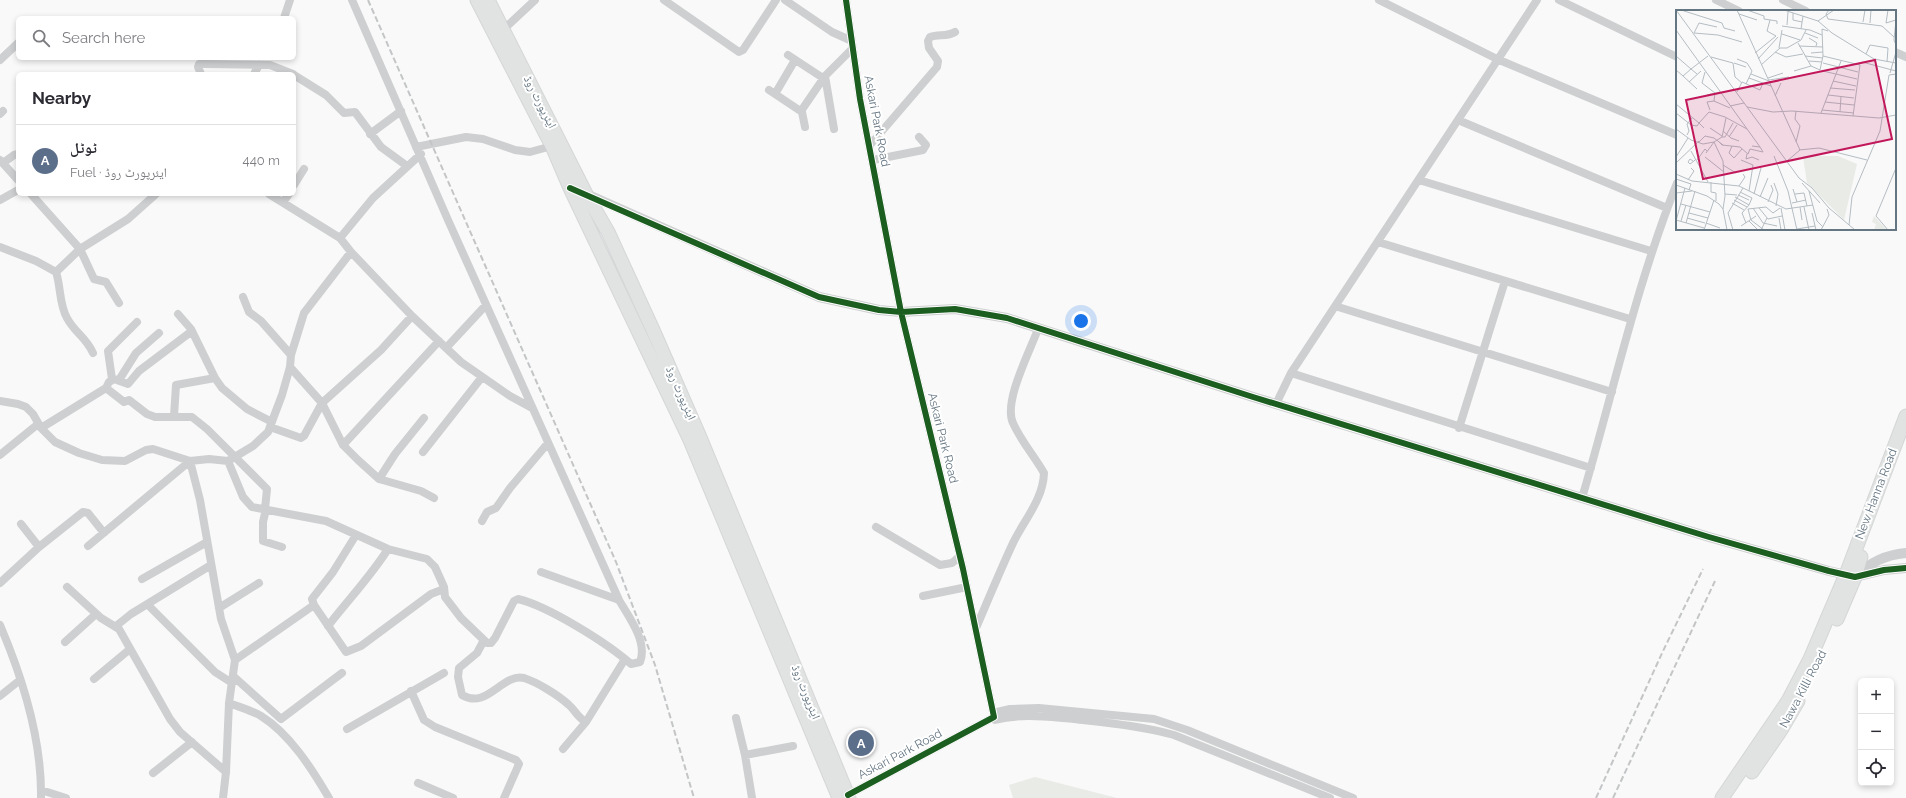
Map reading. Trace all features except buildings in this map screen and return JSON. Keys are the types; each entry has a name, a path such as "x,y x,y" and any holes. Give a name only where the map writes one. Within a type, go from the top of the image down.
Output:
{"main road":[{"name":"ایئرپورٹ روڈ","path":"477,0 552,146 570,188 690,440 845,797"},
{"name":"ایئرپورٹ روڈ","path":"488,0 586,194 608,232 656,337 699,435 845,797"},
{"name":"New Hanna Road","path":"1851,574 1906,416"},
{"name":"New Hanna Road","path":"1851,574 1906,433"},
{"name":"Nawa Killi Road","path":"1722,798 1746,765 1798,684 1851,574"},
{"name":"Nawa Killi Road","path":"1733,798 1781,730 1805,689 1851,574"}],"street":[{"path":"285,16 290,0"},
{"path":"231,459 243,497 252,507 326,521 388,549 427,559 435,567 444,589 445,597 461,618 487,643 491,643 496,638 514,601 518,599 564,619 631,664 640,662 643,656 638,633 619,600 532,408 352,0"},
{"path":"503,30 535,0"},
{"path":"664,0 739,52 743,50 776,0"},
{"path":"785,0 852,44 824,77 801,111"},
{"name":"Askari Park Road","path":"845,797 994,717 960,556 901,312 852,44 846,0"},
{"path":"1379,0 1497,59 1676,135"},
{"path":"1276,404 1291,373 1537,0"},
{"path":"1559,0 1676,57"},
{"path":"1716,0 1737,10"},
{"path":"1783,0 1804,10"},
{"path":"870,145 937,67 938,61 929,48 928,41 930,37 937,35 950,35 955,32"},
{"path":"0,60 16,45"},
{"path":"1896,52 1906,57"},
{"path":"805,127 801,111 772,92 792,58 824,77 834,129"},
{"path":"200,72 198,67 199,64 259,65 271,61 290,72"},
{"path":"255,72 259,65"},
{"path":"296,75 326,95 344,113 355,112 370,134 386,152 407,166"},
{"path":"370,134 401,111"},
{"path":"1458,120 1667,208"},
{"path":"340,238 373,198 407,166 418,150 466,137 484,139 515,150 530,152 552,146"},
{"path":"873,160 923,150 926,145 919,137"},
{"path":"16,154 2,162 16,178"},
{"path":"296,182 304,169"},
{"path":"1419,180 1651,251"},
{"path":"1582,498 1612,392 1630,319 1651,251 1676,186"},
{"path":"570,188 819,297 880,310 901,312 955,309 1006,318 1276,404 1708,537 1851,574 1906,568"},
{"path":"0,200 16,191"},
{"path":"33,196 80,249 94,279 106,282 119,303"},
{"path":"56,272 80,249 128,219 154,196"},
{"path":"272,196 340,238 351,252 412,316 461,362 510,396 532,408"},
{"path":"283,202 287,196"},
{"path":"1378,242 1630,319"},
{"path":"0,247 36,261 56,272 60,284 61,300 67,318 77,332 85,338 93,353"},
{"path":"0,401 18,404 26,408 33,414 40,426 55,442 79,453 102,460 125,461 146,450 153,449 190,462 209,459 231,459 253,446 268,432 290,367 291,355 304,313 351,252"},
{"path":"1459,428 1505,281"},
{"path":"243,297 249,312 261,321 291,355"},
{"path":"446,348 486,306"},
{"path":"1335,306 1612,392"},
{"path":"178,314 192,331 215,378 222,388 243,406 271,425 301,438 304,436 322,403 381,350 412,316"},
{"path":"116,380 108,351 137,322"},
{"path":"976,628 1013,542 1038,500 1044,482 1044,473 1012,422 1011,408 1014,390 1038,329"},
{"path":"0,455 40,426 106,388 109,382 116,380 128,384 139,371 192,331"},
{"path":"116,380 136,353 159,333"},
{"path":"343,445 438,341"},
{"path":"290,367 322,403 343,445 379,479 421,491 434,498"},
{"path":"1291,373 1459,428 1591,468"},
{"path":"423,452 482,377"},
{"path":"174,416 176,385 215,378"},
{"path":"106,388 124,402 129,400 147,414 154,417 192,417 207,428 231,459 267,489 262,522 263,541 282,547"},
{"path":"379,479 395,454 424,418"},
{"path":"482,521 487,512 496,508 510,488 548,443"},
{"path":"88,546 190,462"},
{"path":"190,462 200,500 219,608 230,649 235,660 229,703 226,772 223,798"},
{"path":"0,583 39,547 83,512 88,513 104,534"},
{"path":"21,524 39,547"},
{"path":"876,527 940,565 952,563 960,556"},
{"path":"356,535 333,572 312,599 314,605 346,652 350,652 361,646 431,594 444,589"},
{"path":"142,579 207,542"},
{"path":"328,626 357,588 374,569 388,549"},
{"path":"1851,574 1876,560 1890,555 1906,553"},
{"path":"116,626 211,565"},
{"path":"541,572 619,600"},
{"path":"219,608 259,583"},
{"path":"67,587 96,614 109,624 120,629 170,719 180,732 226,772"},
{"path":"923,596 967,587"},
{"path":"148,605 215,672 233,680 281,719 342,673"},
{"path":"235,660 314,605"},
{"path":"64,642 96,614"},
{"path":"1,630 20,680 37,740 42,770 41,794 66,798"},
{"path":"484,640 477,653 459,668 458,677 462,695 468,699 480,699 516,678 523,678 554,693 570,705 580,718 586,722"},
{"path":"94,680 130,648"},
{"path":"563,749 586,722 625,659"},
{"path":"347,729 444,673"},
{"path":"0,696 20,680"},
{"path":"411,692 424,720 435,728 516,760 520,764 504,798"},
{"path":"229,703 260,716 273,726 307,762 328,798"},
{"path":"994,717 1010,710 1039,708 1154,719 1187,730 1353,798"},
{"path":"994,717 1042,716 1139,726 1174,735 1330,798"},
{"path":"736,718 745,755 752,798"},
{"path":"154,773 192,742"},
{"path":"745,755 793,746"},
{"path":"418,783 453,798"}],"shaded area":[{"path":"1035,777 1117,798 1013,798 1009,785"}],"railway":[{"path":"368,0 616,562 655,665 694,798"},
{"path":"1596,798 1663,651 1703,569"},
{"path":"1613,798 1715,581"}],"cycle path":[{"path":"846,0 860,99 901,312 963,569 994,717 848,795"},
{"path":"570,188 819,297 879,310 901,312 955,309 1007,318 1253,397 1709,537 1829,571 1855,577 1884,570 1906,568"}],"place":[{"name":"ٹوٹل","path":"861,743"}]}
